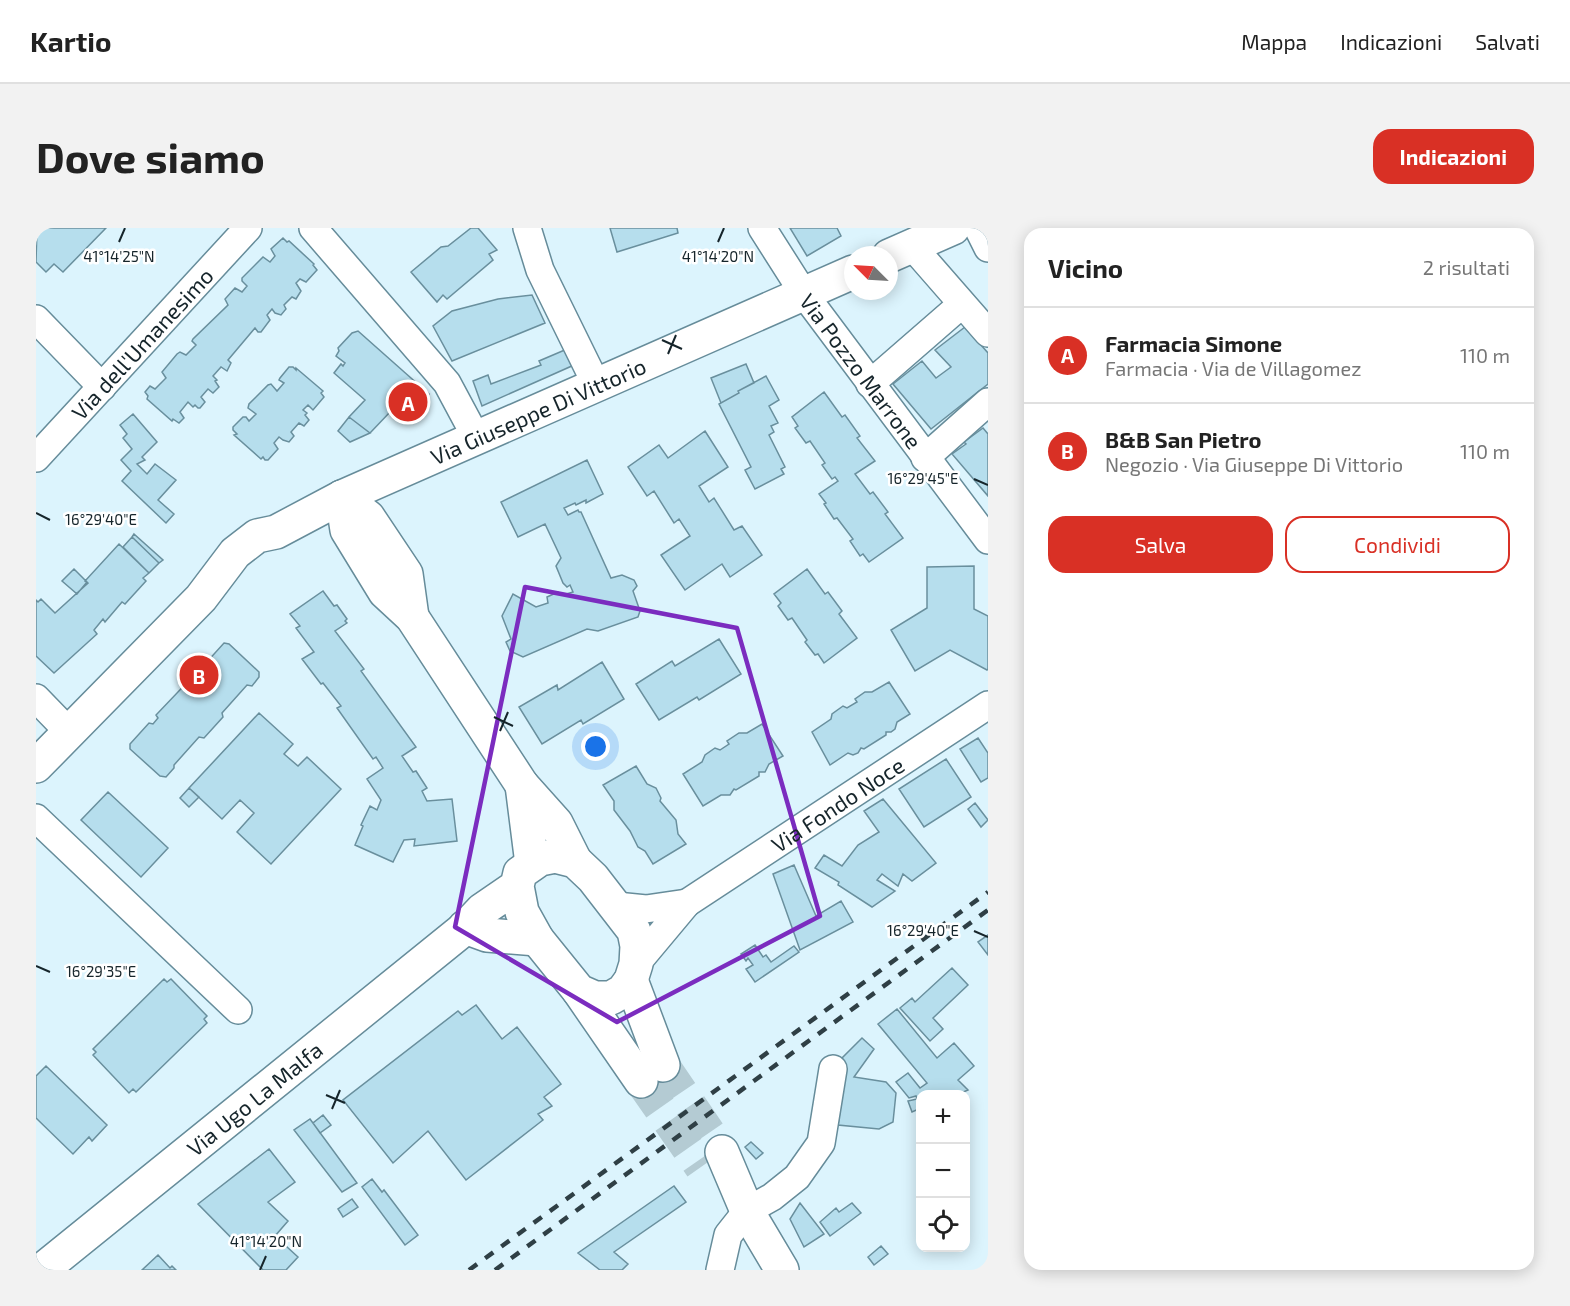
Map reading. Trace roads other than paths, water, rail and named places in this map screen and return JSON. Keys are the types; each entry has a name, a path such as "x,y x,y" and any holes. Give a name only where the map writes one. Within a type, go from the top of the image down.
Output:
{"street":[{"name":"Via dell'Umanesimo","path":"36,458 248,228"},
{"path":"314,228 447,383 477,439"},
{"path":"527,228 540,270 597,386"},
{"name":"Via Pozzo Marrone","path":"762,228 804,294 988,540"},
{"path":"953,228 900,251 962,304 988,333"},
{"path":"978,228 988,248"},
{"name":"Via Giuseppe Di Vittorio","path":"36,766 201,598 250,568 266,553 276,532 342,497 844,276"},
{"path":"870,384 962,304"},
{"path":"36,319 102,387"},
{"path":"926,458 988,402"},
{"path":"342,497 368,518 406,574 412,617 522,785 556,823 575,861 593,878 634,930 637,946 633,972 623,991 611,998 595,999 579,991"},
{"path":"36,698 69,732"},
{"name":"Via Fondo Noce","path":"633,972 687,903 988,705"},
{"path":"522,785 524,875 522,912 537,939 579,991 652,1073 633,972"},
{"path":"36,818 238,1010"},
{"path":"524,875 540,859 555,856 575,861"},
{"name":"Via Ugo La Malfa","path":"42,1270 465,927 524,875"},
{"name":"Via Fondo Noce","path":"616,906 646,909 687,903"},
{"path":"465,927 487,935 537,939"},
{"path":"720,1270 728,1235 747,1211 772,1197 796,1178 821,1143 833,1069"},
{"path":"711,1160 747,1211 782,1270"}],"tunnel":[{"path":"663,1065 722,1152"},
{"path":"641,1081 701,1167"}],"railway":[{"path":"469,1270 988,892"},
{"path":"495,1270 988,910"}],"place":[{"name":"Farmacia Simone","path":"408,402"},
{"name":"B&B San Pietro","path":"199,675"}]}
